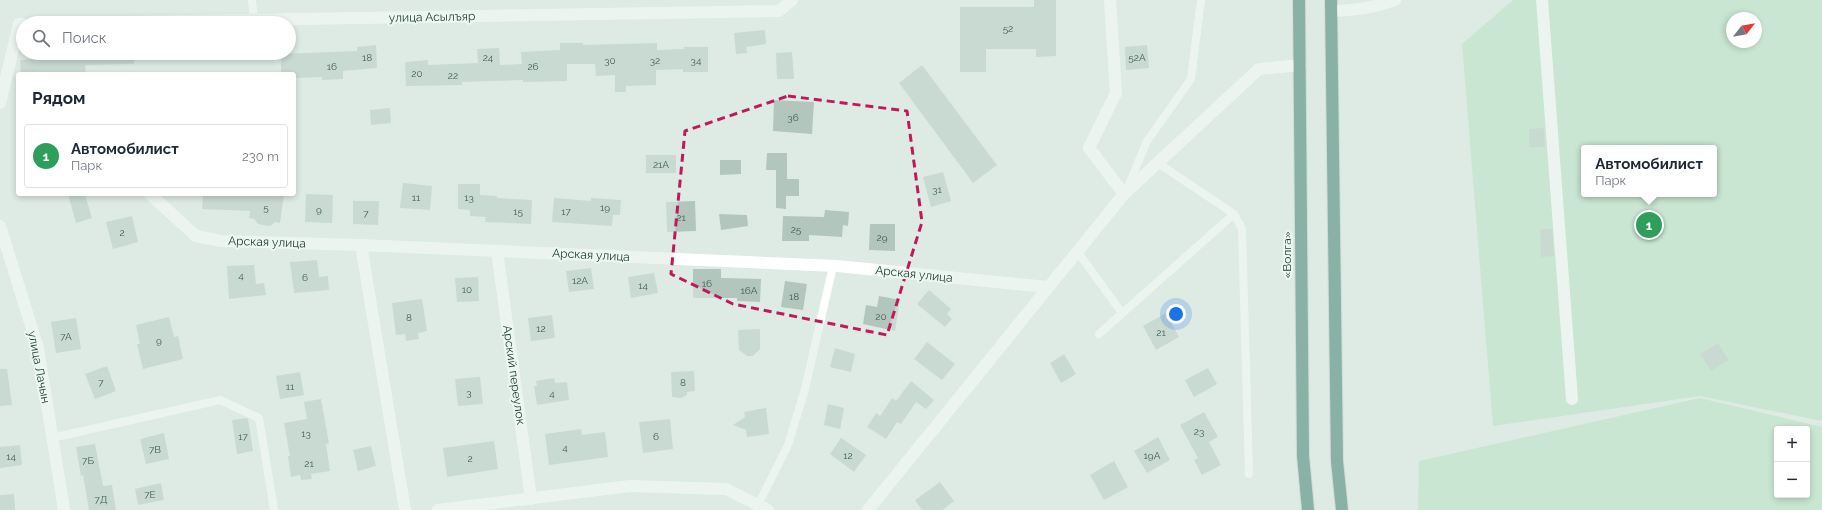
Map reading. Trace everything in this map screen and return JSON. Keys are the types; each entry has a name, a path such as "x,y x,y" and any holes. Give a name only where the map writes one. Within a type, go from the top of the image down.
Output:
{"highway":[{"name":"«Волга»","path":"1299,0 1303,456 1308,510"},
{"path":"1331,6 1337,461 1342,510"}],"street":[{"name":"улица Асылъяр","path":"296,19 779,11 792,0"},
{"path":"1110,0 1116,93 1089,148 1124,194"},
{"path":"1331,6 1357,11 1395,0"},
{"path":"1542,0 1572,399"},
{"path":"0,102 16,43"},
{"path":"868,510 1047,287 1124,194 1259,69 1300,65"},
{"name":"Арская улица","path":"152,196 196,236 221,241 361,245 833,266 1047,287"},
{"name":"улица Лачын","path":"0,226 38,348 64,510"},
{"path":"361,245 405,510"},
{"name":"Арский переулок","path":"497,251 531,499"},
{"path":"438,510 630,486 726,489 763,508"}],"lane":[{"path":"252,0 254,16"},
{"path":"1124,194 1147,141 1191,79 1201,0"},
{"path":"1158,163 1234,214 1242,229 1249,474"},
{"path":"1099,334 1234,214"},
{"path":"1077,251 1122,313"},
{"path":"763,508 788,445 805,388 833,266"},
{"path":"52,438 220,400 259,418 274,510"}],"highlighted area":[{"path":"788,96 907,111 922,222 887,335 733,304 671,274 685,131"}],"green space":[{"path":"1513,0 1822,0 1822,421 1700,396 1493,426 1462,44"},
{"path":"1700,398 1822,427 1822,510 1418,510 1419,461"}],"building":[{"path":"1034,0 1056,0 1056,56 1036,57 1036,49 986,49 986,72 960,72 960,7 1034,7"},
{"path":"765,30 766,44 746,47 747,53 736,54 734,33"},
{"path":"560,43 583,43 583,45 657,43 657,50 684,49 684,47 708,47 708,72 683,72 683,69 656,70 656,85 626,86 626,92 615,92 615,75 596,76 595,64 567,64 567,81 523,82 523,80 462,82 462,85 406,86 405,62 428,60 428,65 478,63 477,49 499,48 500,65 522,64 521,52 560,50"},
{"path":"376,45 377,68 343,71 343,79 322,80 322,77 296,78 296,72 281,72 281,60 296,60 296,53 357,51 357,47"},
{"path":"1147,45 1149,68 1126,70 1125,47"},
{"path":"792,52 794,79 777,79 776,53"},
{"path":"20,60 134,60 134,64 85,65 86,72 21,72"},
{"path":"922,65 997,165 973,183 899,83"},
{"path":"774,100 814,102 812,134 773,131"},
{"path":"390,108 391,123 371,125 370,110"},
{"path":"1544,128 1545,147 1529,147 1529,129"},
{"path":"767,153 787,153 787,179 799,179 799,196 786,196 786,209 776,208 776,170 766,170"},
{"path":"646,155 676,155 676,173 646,173"},
{"path":"720,160 741,160 741,174 720,175"},
{"path":"943,172 951,201 931,207 923,177"},
{"path":"403,183 432,186 430,210 400,208"},
{"path":"458,184 480,184 480,195 497,196 497,198 532,200 531,224 485,222 486,217 470,216 470,210 458,209"},
{"path":"306,194 333,195 332,223 305,222"},
{"path":"69,196 86,196 92,218 76,223"},
{"path":"203,196 284,196 280,223 275,222 270,226 258,224 254,219 249,218 250,211 202,209"},
{"path":"554,198 591,201 591,198 621,200 620,215 613,215 612,226 552,222"},
{"path":"353,201 379,201 378,225 353,224"},
{"path":"695,201 696,231 667,232 666,202"},
{"path":"825,210 849,212 848,226 843,225 842,237 809,235 809,241 782,241 783,216 824,217"},
{"path":"719,214 747,215 748,226 721,230"},
{"path":"132,216 138,242 113,249 106,222"},
{"path":"870,224 895,224 895,251 869,250"},
{"path":"1540,229 1552,229 1554,256 1541,257"},
{"path":"317,260 319,277 328,276 329,290 294,293 290,262"},
{"path":"254,265 256,284 264,283 266,295 229,299 227,266"},
{"path":"591,268 594,289 569,292 566,271"},
{"path":"693,269 721,269 721,278 761,279 760,302 737,301 737,298 693,298"},
{"path":"654,273 658,293 631,298 628,277"},
{"path":"478,277 479,301 457,302 455,278"},
{"path":"785,281 807,284 803,310 781,307"},
{"path":"929,290 951,309 947,314 952,319 945,327 917,304"},
{"path":"879,296 900,300 895,331 863,324 866,305 877,307"},
{"path":"422,299 427,331 418,333 419,339 406,341 405,334 396,335 392,303"},
{"path":"1166,313 1179,337 1156,350 1143,326"},
{"path":"552,315 555,338 531,341 528,318"},
{"path":"169,317 174,337 178,336 183,359 143,369 137,344 140,344 136,325"},
{"path":"76,318 81,349 56,353 51,322"},
{"path":"760,329 760,349 753,356 747,356 739,350 738,330"},
{"path":"927,342 955,364 942,380 914,359"},
{"path":"1718,343 1729,360 1711,371 1700,354"},
{"path":"835,348 855,354 851,372 830,367"},
{"path":"1064,354 1076,374 1061,383 1050,363"},
{"path":"107,366 116,391 95,399 85,374"},
{"path":"1208,368 1217,384 1194,397 1185,380"},
{"path":"0,369 7,369 12,405 0,406"},
{"path":"694,371 695,391 687,392 687,395 681,398 672,397 671,372"},
{"path":"300,372 304,395 280,399 276,376"},
{"path":"480,377 483,404 458,406 455,379"},
{"path":"554,378 555,383 567,382 569,400 537,405 534,386 537,386 536,381"},
{"path":"911,381 934,400 926,409 916,402 901,424 897,422 886,439 867,427 876,413 880,416 892,398 896,401"},
{"path":"321,399 329,443 326,444 330,471 311,474 312,479 301,480 300,475 291,477 288,456 290,456 284,423 307,419 304,402"},
{"path":"828,404 844,408 840,429 824,425"},
{"path":"766,408 769,434 747,437 746,430 733,425 745,417 744,412"},
{"path":"1204,412 1218,437 1209,442 1221,465 1202,475 1194,460 1198,458 1180,425"},
{"path":"248,419 253,451 237,454 232,420"},
{"path":"670,419 673,449 643,453 639,422"},
{"path":"581,429 582,435 605,432 608,457 549,465 545,434"},
{"path":"164,433 169,459 146,464 140,439"},
{"path":"1158,437 1170,460 1147,473 1134,451"},
{"path":"841,438 866,455 854,472 830,454"},
{"path":"494,441 498,469 447,477 443,448"},
{"path":"95,444 103,486 112,485 116,510 89,510 76,447"},
{"path":"20,445 22,465 0,468 0,447"},
{"path":"371,446 376,466 358,471 353,450"},
{"path":"1114,461 1128,487 1104,500 1090,475"},
{"path":"940,482 954,501 942,510 922,510 915,500"},
{"path":"161,483 164,500 138,505 135,489"},
{"path":"14,494 15,510 0,510 0,495"}],"place":[{"name":"Автомобилист","path":"1649,225"}]}
